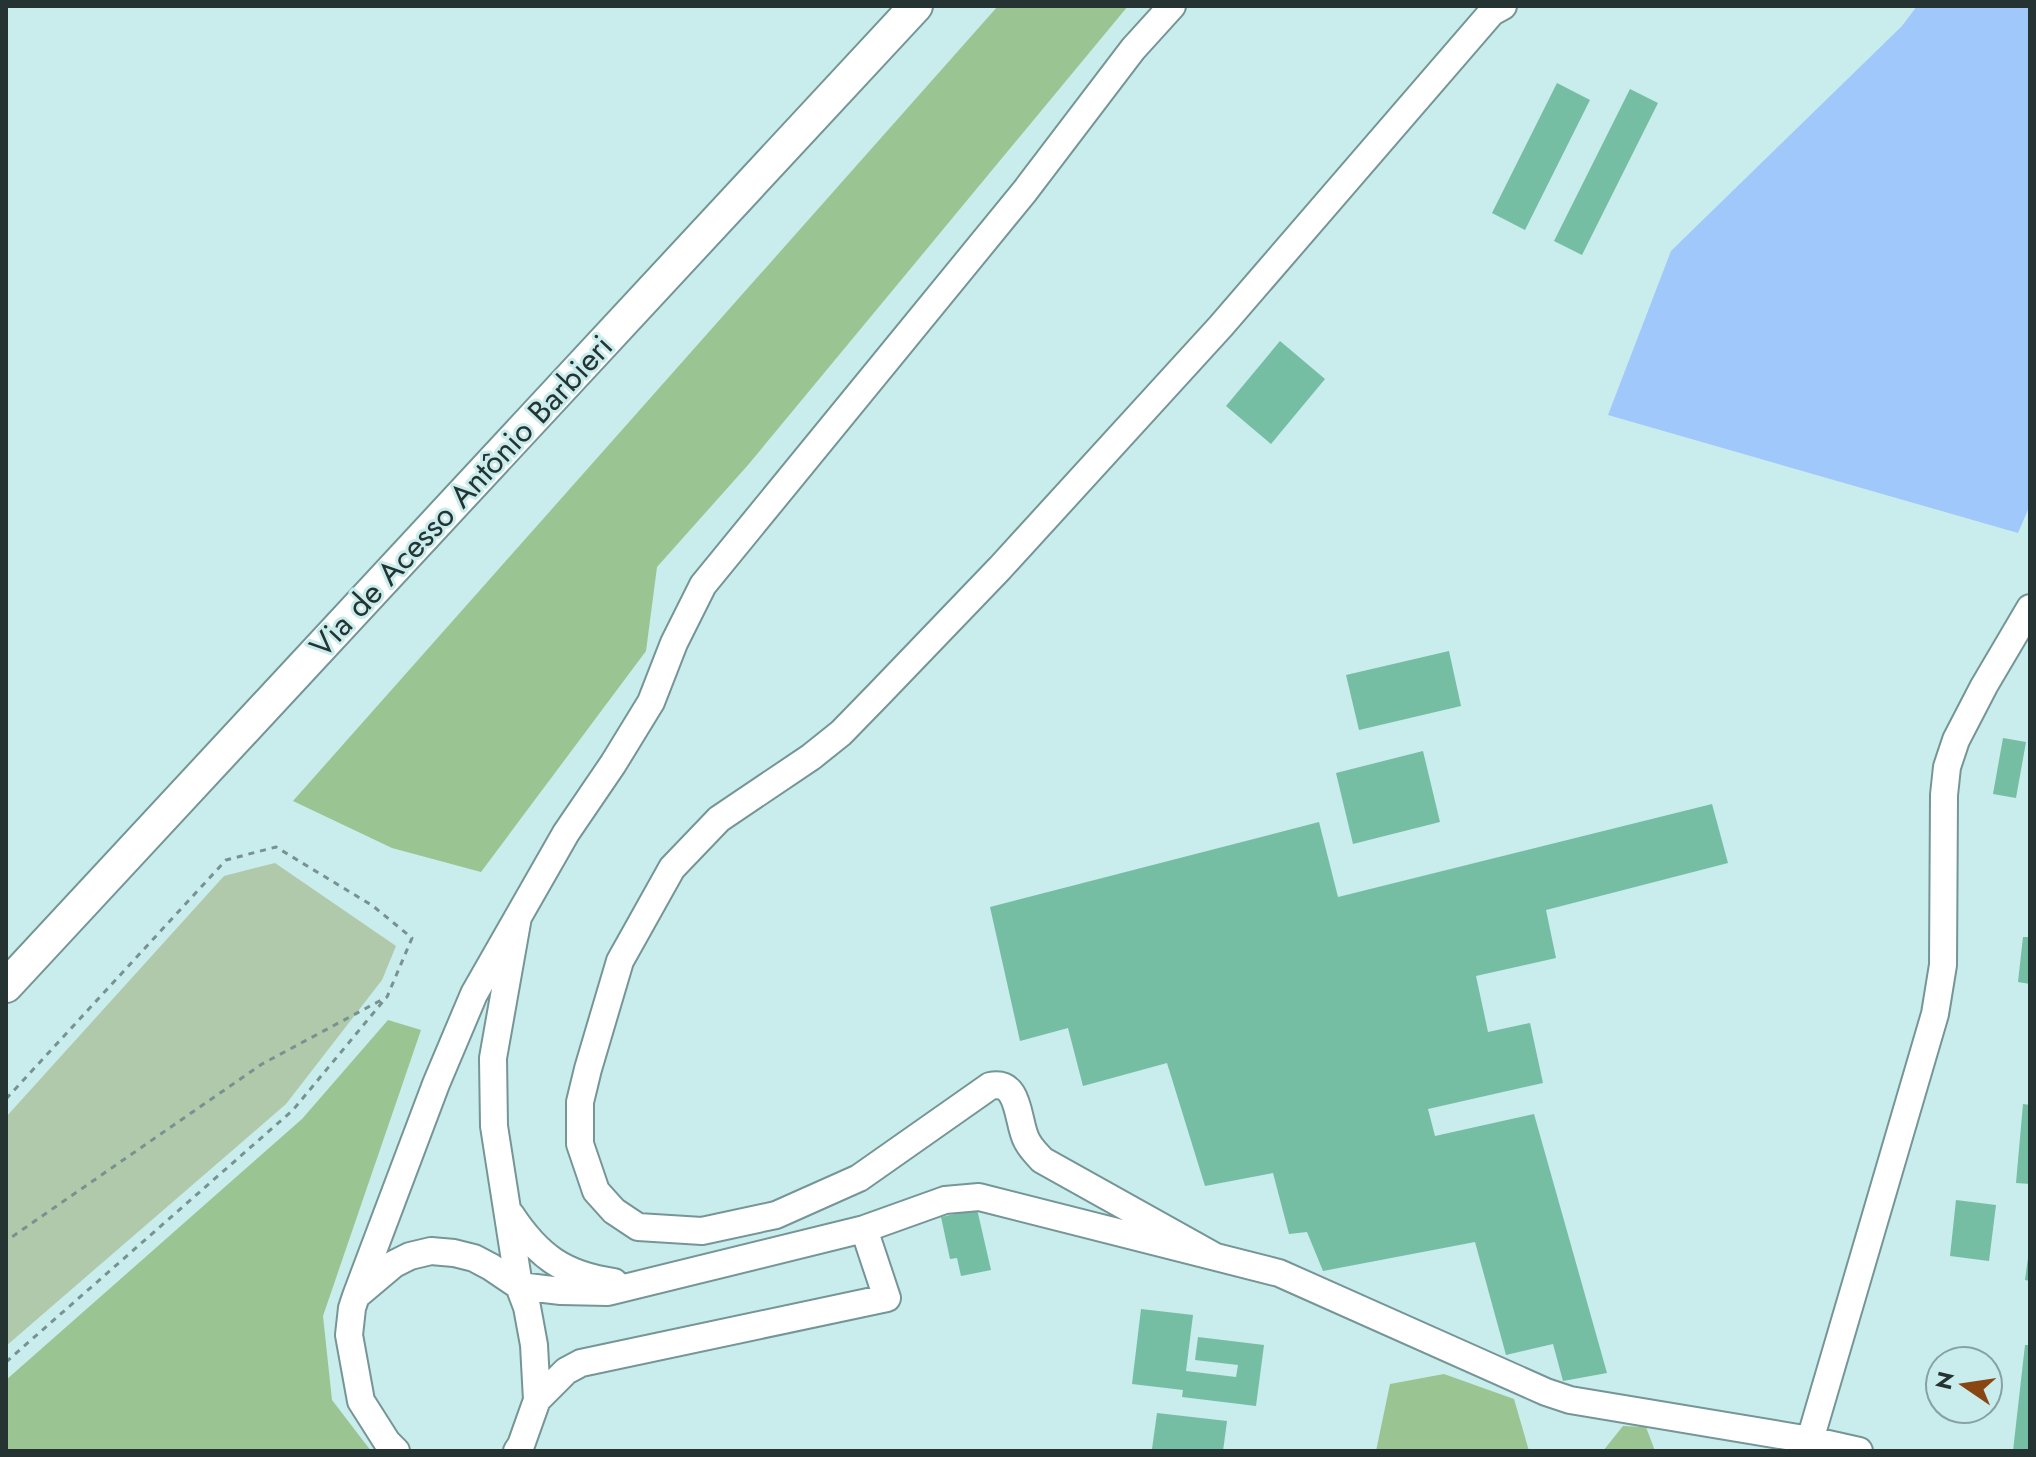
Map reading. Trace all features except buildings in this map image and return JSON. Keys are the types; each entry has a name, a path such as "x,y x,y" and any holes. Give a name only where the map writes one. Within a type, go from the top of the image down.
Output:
{"main road":[{"name":"Via de Acesso Antônio Barbieri","path":"6,986 916,6"}],"street":[{"path":"396,1451 361,1401 349,1335 352,1308 436,1084 474,994 566,833 651,702 674,643 703,585 1025,191 1133,49 1172,6"},
{"path":"1214,1256 1042,1160 1024,1136 1014,1096 1008,1088 997,1085 990,1086 859,1178 776,1215 702,1231 638,1227 614,1211 596,1191 580,1144 580,1102 620,961 672,868 719,819 841,733 1000,568 1221,326 1497,8"},
{"path":"1810,1440 1935,1014 1943,965 1944,795 1947,767 1963,726 2030,608"},
{"path":"518,917 493,1058 494,1126 519,1286 527,1307 534,1345 537,1400 520,1449"},
{"path":"356,1296 394,1264 431,1251 474,1258 519,1286 608,1292 864,1229 945,1200 979,1197 1279,1273 1570,1400 1859,1451"},
{"path":"506,1208 529,1241 553,1262 599,1280 638,1285"},
{"path":"537,1400 566,1371 581,1363 887,1298 864,1229"}],"path":[{"path":"6,1099 226,860 276,847 373,906 412,938 387,997 293,1110 6,1362"},
{"path":"6,1241 262,1064 387,997"}],"green space":[{"path":"998,6 1128,6 748,465 657,567 646,651 481,872 392,848 293,801"},
{"path":"275,863 396,946 382,980 286,1104 6,1346 6,1117 224,876"},
{"path":"388,1020 421,1030 323,1316 332,1400 371,1451 6,1451 6,1380 302,1119"},
{"path":"1444,1374 1514,1399 1529,1451 1376,1451 1390,1384"},
{"path":"1623,1426 1646,1427 1655,1451 1603,1451"}],"water":[{"path":"1917,6 2030,6 2030,505 2018,533 1608,415 1671,251 1902,26"}]}
